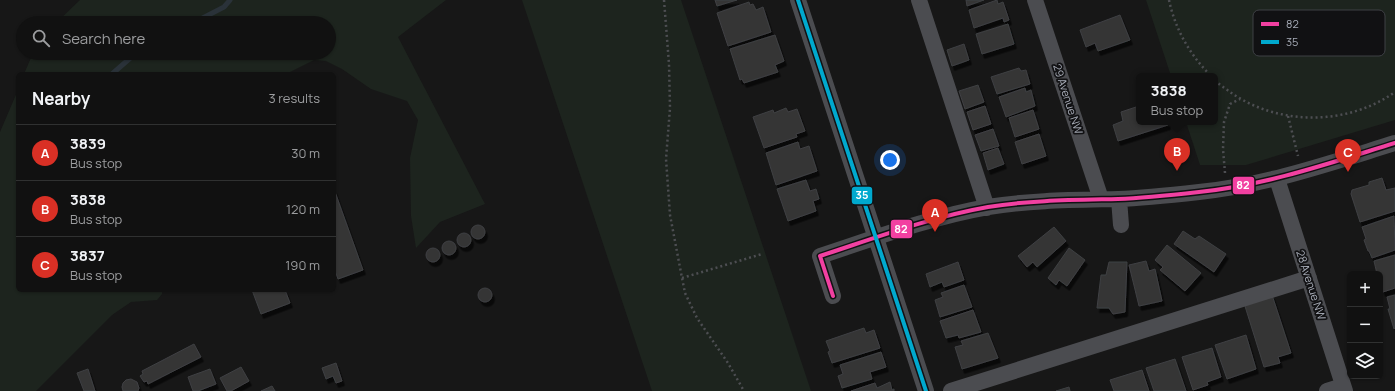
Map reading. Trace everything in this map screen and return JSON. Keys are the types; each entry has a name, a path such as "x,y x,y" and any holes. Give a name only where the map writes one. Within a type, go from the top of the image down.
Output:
{"street":[{"path":"798,0 926,391"},
{"path":"919,0 987,208"},
{"name":"29 Avenue NW","path":"1035,0 1101,199"},
{"path":"833,296 820,256 944,217 987,208 1042,201 1119,199 1201,192 1277,179 1395,143"},
{"name":"28 Avenue NW","path":"1277,179 1344,388"},
{"path":"1119,199 1121,224"},
{"path":"951,391 1309,278"},
{"path":"1327,391 1344,388"}],"path":[{"path":"664,0 670,64 670,108 666,159 670,215 685,293 697,318 728,363 744,391"},
{"path":"1169,0 1182,38 1198,62 1208,73"},
{"path":"1218,82 1240,99 1263,110 1288,116 1321,118 1353,113 1383,100 1395,92"},
{"path":"1226,173 1223,149 1224,122 1230,104 1240,99"},
{"path":"1288,116 1298,156"},
{"path":"682,278 762,254"}],"shaded area":[{"path":"80,0 446,0 398,37 485,204 440,222 416,248 411,216 410,158 418,120 407,101 371,89 342,69 326,61 314,60 336,60 336,16 63,16"},
{"path":"522,0 681,0 811,391 652,391"},
{"path":"1146,0 1395,0 1395,120 1246,165 1200,165 1187,125 1218,125 1218,73 1170,73"},
{"path":"30,60 314,60 290,72 25,72"},
{"path":"16,95 16,292 162,292 157,300 131,302 112,315 36,391 0,391 0,132"}],"building":[{"path":"715,0 737,0 717,6"},
{"path":"966,0 984,0 967,6"},
{"path":"997,0 998,4 1003,2 1009,20 1004,22 1003,18 974,28 969,10"},
{"path":"749,2 750,5 753,4 756,10 763,7 771,32 728,46 717,13"},
{"path":"1120,15 1130,40 1098,51 1095,43 1086,47 1080,30"},
{"path":"1008,24 1014,44 982,54 976,34"},
{"path":"775,35 784,61 775,65 778,72 744,83 742,79 740,80 730,49"},
{"path":"964,44 969,60 952,66 947,50"},
{"path":"1019,68 1021,71 1026,70 1030,84 997,94 991,77"},
{"path":"978,85 984,102 965,109 959,91"},
{"path":"1025,88 1026,92 1031,90 1035,106 1006,117 999,97"},
{"path":"985,106 991,124 973,130 967,112"},
{"path":"1136,107 1136,125 1168,125 1118,141 1113,125 1123,121 1121,112"},
{"path":"786,108 788,112 797,109 805,131 796,134 797,137 764,148 753,117 773,110 774,113"},
{"path":"1033,110 1039,129 1015,137 1009,118"},
{"path":"993,129 999,146 981,151 975,135"},
{"path":"1039,134 1046,156 1022,164 1015,142"},
{"path":"798,142 800,149 809,146 817,171 776,185 766,153"},
{"path":"998,148 1004,164 988,170 983,153"},
{"path":"1382,178 1386,190 1395,188 1395,211 1360,222 1351,194 1352,190 1369,185 1369,182"},
{"path":"806,180 810,191 816,189 819,199 813,201 816,211 788,221 777,189"},
{"path":"336,195 363,270 338,279 336,274"},
{"path":"1394,216 1395,250 1372,258 1364,240 1366,239 1362,227"},
{"path":"475,225 481,225 485,229 485,235 481,239 475,239 471,235 471,229"},
{"path":"1054,227 1066,241 1037,267 1033,262 1027,267 1018,256"},
{"path":"1183,231 1195,239 1199,236 1226,254 1214,272 1174,244"},
{"path":"461,233 467,233 471,237 471,243 467,247 461,247 457,243 457,237"},
{"path":"446,241 452,241 456,245 456,251 452,255 446,255 442,251 442,245"},
{"path":"1167,245 1201,273 1185,291 1160,270 1163,267 1155,260"},
{"path":"430,248 436,248 440,252 440,258 436,262 430,262 426,258 426,252"},
{"path":"1069,248 1085,260 1067,286 1059,280 1056,285 1048,278"},
{"path":"1395,255 1395,288 1383,292 1383,271 1376,271 1374,261"},
{"path":"1146,261 1149,271 1155,269 1162,301 1139,306 1129,265"},
{"path":"958,262 964,280 944,287 942,282 930,287 926,274"},
{"path":"1109,262 1127,262 1125,312 1113,314 1109,308 1097,308 1101,275 1106,275"},
{"path":"964,285 972,307 940,317 935,300 943,297 941,293"},
{"path":"482,288 488,288 492,292 492,298 488,302 482,302 478,298 478,292"},
{"path":"253,292 286,292 290,303 261,314"},
{"path":"1272,295 1291,353 1278,357 1280,363 1264,367 1244,303"},
{"path":"1395,295 1394,329 1388,309 1390,309 1387,297"},
{"path":"973,310 981,332 959,338 958,335 946,338 940,321"},
{"path":"864,328 866,333 874,330 880,348 832,363 828,352 830,351 826,341"},
{"path":"988,333 998,358 962,369 955,347 963,345 961,341"},
{"path":"1246,335 1256,369 1227,379 1215,345"},
{"path":"194,344 201,357 148,384 147,381 144,382 140,376 143,374 142,371"},
{"path":"1212,348 1221,377 1207,382 1208,385 1193,390 1182,357"},
{"path":"881,352 886,367 870,372 872,379 842,388 838,376 843,374 840,365"},
{"path":"1175,359 1186,391 1154,391 1146,368"},
{"path":"336,363 342,381 336,383 333,376 326,379 322,368"},
{"path":"241,367 249,381 231,391 227,391 220,378"},
{"path":"88,369 95,391 84,391 77,373"},
{"path":"210,369 216,384 198,391 193,391 188,377"},
{"path":"1142,370 1149,391 1114,391 1110,380"},
{"path":"131,379 137,382 139,388 138,391 123,391 123,383 126,380"},
{"path":"890,382 892,390 894,389 894,391 851,391 875,383 877,388"},
{"path":"272,386 275,391 261,391"},
{"path":"1069,387 1070,391 1056,391"}],"waterway":[{"path":"207,16 224,7 230,0"},
{"path":"114,72 128,60"}],"transit line":[{"name":"35","path":"798,0 926,391"},
{"name":"82","path":"833,296 820,256 903,228 945,216 988,207 1020,203 1138,198 1224,189 1274,179 1395,143"}],"place":[{"name":"3838","path":"1177,171"},
{"name":"3837","path":"1348,172"},
{"name":"3839","path":"935,232"}]}
